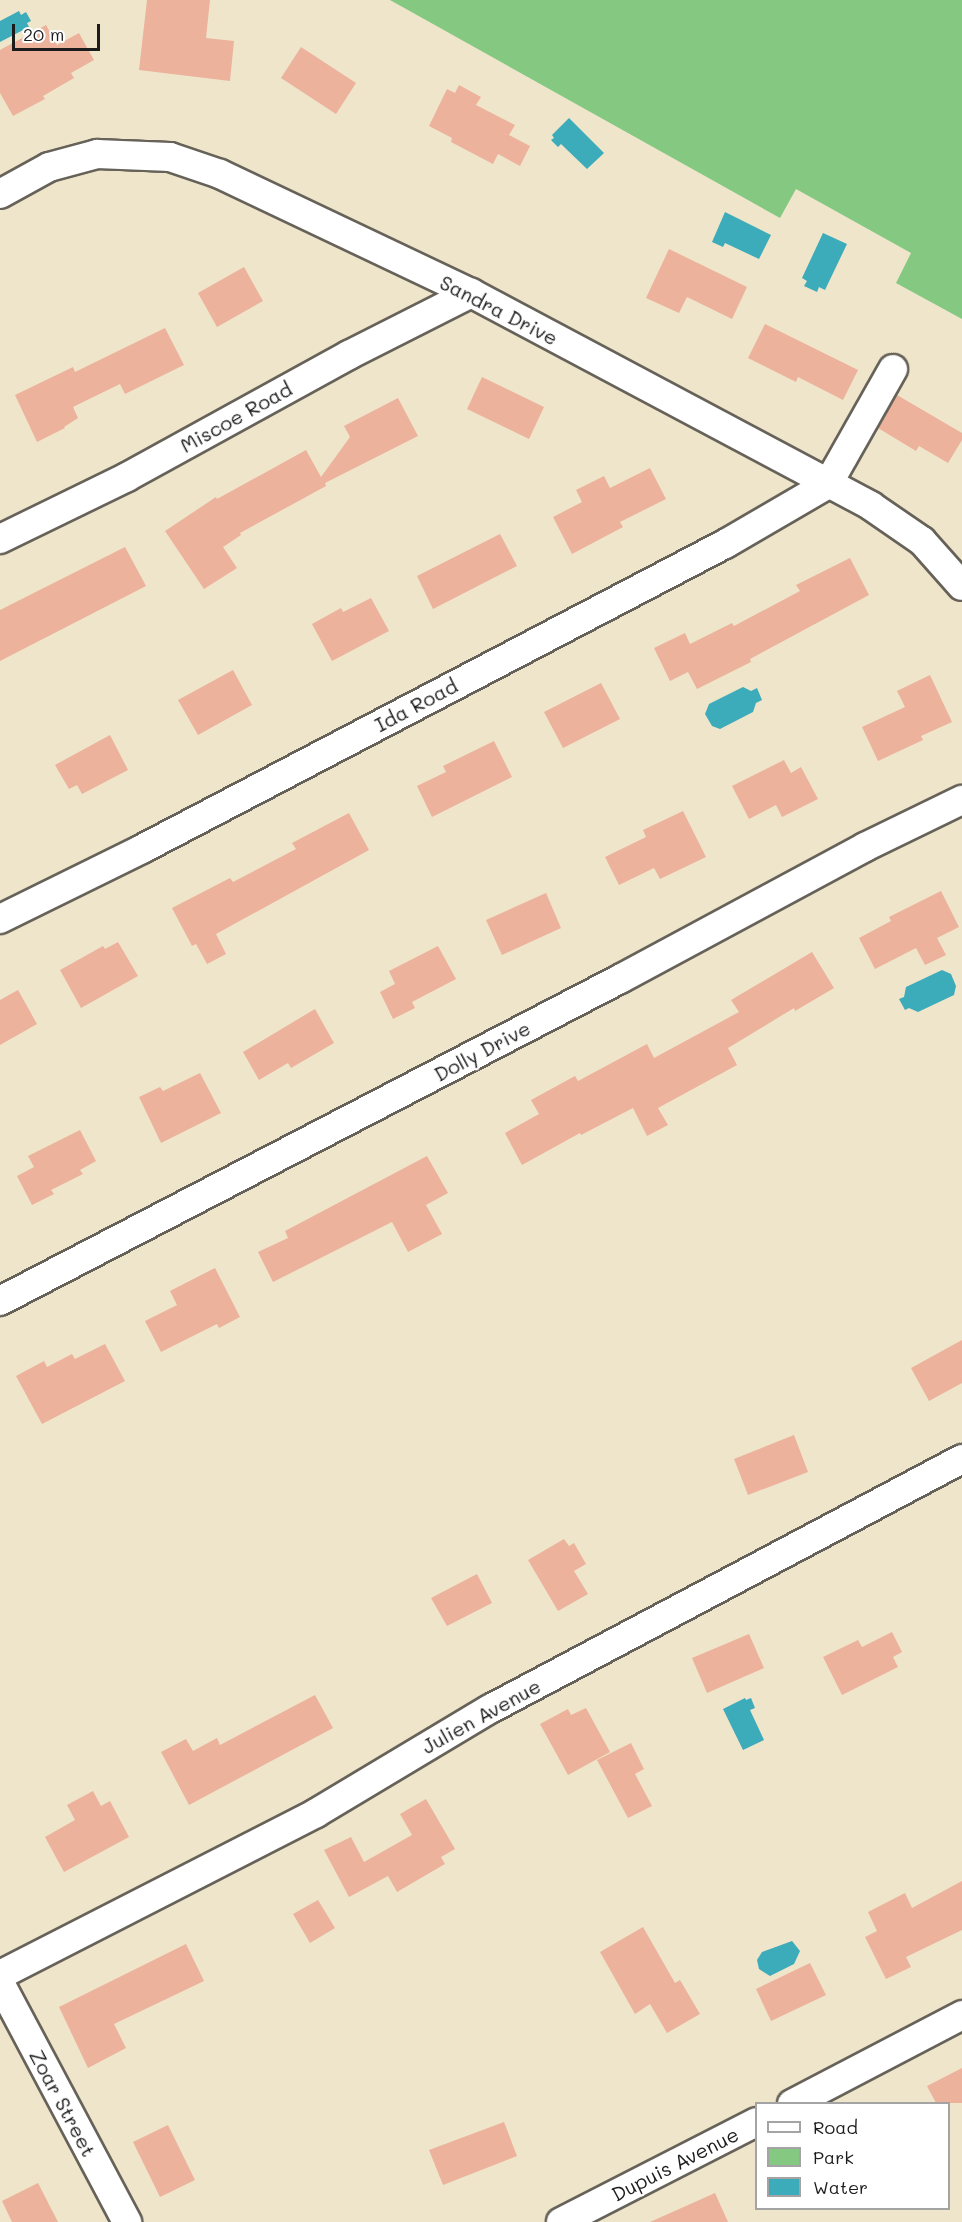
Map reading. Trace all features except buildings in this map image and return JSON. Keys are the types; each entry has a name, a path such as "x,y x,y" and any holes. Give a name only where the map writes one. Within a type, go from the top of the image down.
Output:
{"street":[{"name":"Sandra Drive","path":"0,194 49,166 105,154 170,157 220,174 471,293 871,506 922,542 962,586"},
{"name":"Miscoe Road","path":"0,539 127,477 349,355 471,293"},
{"path":"828,484 893,369"},
{"name":"Ida Road","path":"0,919 142,849 725,544 828,484"},
{"name":"Dolly Drive","path":"0,1301 620,980 865,847 962,800"},
{"name":"Julien Avenue","path":"0,1975 316,1812 490,1708 962,1459"},
{"name":"Zoar Street","path":"0,1983 127,2222"},
{"path":"794,2102 962,2015"},
{"name":"Dupuis Avenue","path":"561,2222 755,2123"}],"green space":[{"path":"390,0 962,0 962,319 896,283 911,253 796,189 780,218"}],"water":[{"path":"19,11 21,15 26,12 31,21 27,23 29,27 0,42 0,21"},
{"path":"569,118 604,153 587,169 561,144 558,147 551,140 554,138 552,135"},
{"path":"725,212 771,235 759,259 725,243 723,247 712,242"},
{"path":"823,233 847,244 825,290 819,287 817,292 804,286 807,281 802,278"},
{"path":"743,687 751,691 757,688 762,700 756,703 753,712 720,729 712,726 705,714 709,704"},
{"path":"942,970 951,974 956,986 954,995 918,1012 909,1008 905,1010 899,999 904,997 906,987"},
{"path":"745,1698 746,1700 751,1698 755,1708 750,1710 764,1740 743,1750 723,1709"},
{"path":"792,1941 800,1951 794,1964 770,1976 759,1969 757,1960 762,1952"}]}
